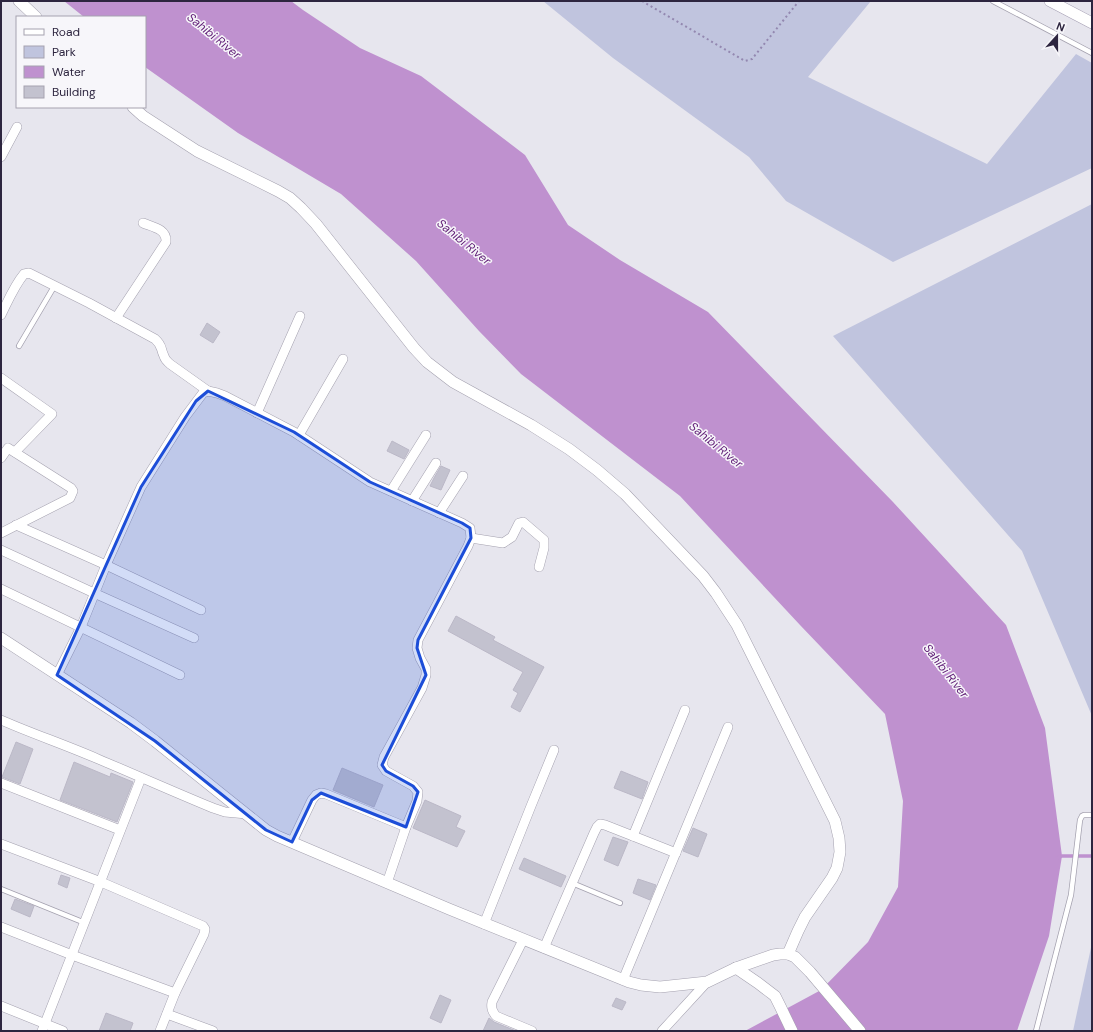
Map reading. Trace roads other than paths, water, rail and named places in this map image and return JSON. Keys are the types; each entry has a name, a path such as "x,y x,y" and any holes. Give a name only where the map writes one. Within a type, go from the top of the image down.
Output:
{"street":[{"path":"19,1 35,16"},
{"path":"1050,1 1092,23"},
{"path":"134,108 143,116 197,151 278,191 301,208 316,224 414,348 427,362 454,382 531,425 597,470 625,494 703,576 737,625 835,821 838,832 840,852 837,868 832,878 805,917 788,954"},
{"path":"1,158 17,127"},
{"path":"116,318 166,242 167,237 164,232 143,223"},
{"path":"1,315 13,290 24,274 29,273 55,285 160,343 165,359 208,391 225,396 299,435 370,482 470,528 471,538 468,546 418,640 417,648 420,658 426,668 426,675 422,688 384,758 382,765 386,772 413,786 418,792 417,801 406,827 388,883"},
{"path":"258,413 300,316"},
{"path":"299,435 343,359"},
{"path":"1,378 52,414 8,447 1,458"},
{"path":"57,674 81,627 106,565 141,487 196,402 203,393 208,391"},
{"path":"391,491 426,435"},
{"path":"1,532 70,498 73,494 73,491 70,488 8,447"},
{"path":"412,501 436,463"},
{"path":"439,513 463,476"},
{"path":"471,538 503,544 512,537 519,524 523,522 544,540 544,548 539,567"},
{"path":"16,525 106,565 200,610"},
{"path":"1,550 194,638"},
{"path":"1,589 180,675"},
{"path":"1,638 131,723 266,830 277,836 523,940 623,980 641,985 660,987 707,982 736,968 773,955 788,954 795,958 810,972 860,1031"},
{"path":"633,836 686,710"},
{"path":"1,720 74,749 213,808 226,812 247,814"},
{"path":"623,980 728,727"},
{"path":"484,924 530,806 554,750"},
{"path":"43,1027 141,778"},
{"path":"1,783 120,830"},
{"path":"292,842 312,800 316,795 321,793 345,801 406,827"},
{"path":"544,948 594,833 600,824 606,825 676,853"},
{"path":"1,844 101,882 203,926 205,929 204,934 175,993 160,1031"},
{"path":"1,927 175,993"},
{"path":"523,940 492,1002 491,1007 496,1016 532,1031"},
{"path":"736,968 775,996 792,1031"},
{"path":"662,1031 707,982"},
{"path":"1,1006 43,1027 63,1031"},
{"path":"167,1014 212,1031"}],"lane":[{"path":"993,1 1092,53"},
{"path":"19,346 55,285"},
{"path":"1036,1031 1071,895 1080,820 1084,815 1092,815"},
{"path":"572,883 620,903"},
{"path":"1,889 85,923"}],"water":[{"name":"Sahibi River","path":"64,1 291,1 360,48 421,76 525,155 568,225 620,260 708,312 893,502 1006,625 1045,728 1062,856 1049,936 1017,1031 745,1031 821,990 868,942 898,887 903,801 885,714 680,496 521,374 479,331 416,261 341,194 238,133 146,68 146,16 83,16"}],"waterway":[{"path":"1057,858 1062,856 1092,856"}]}
